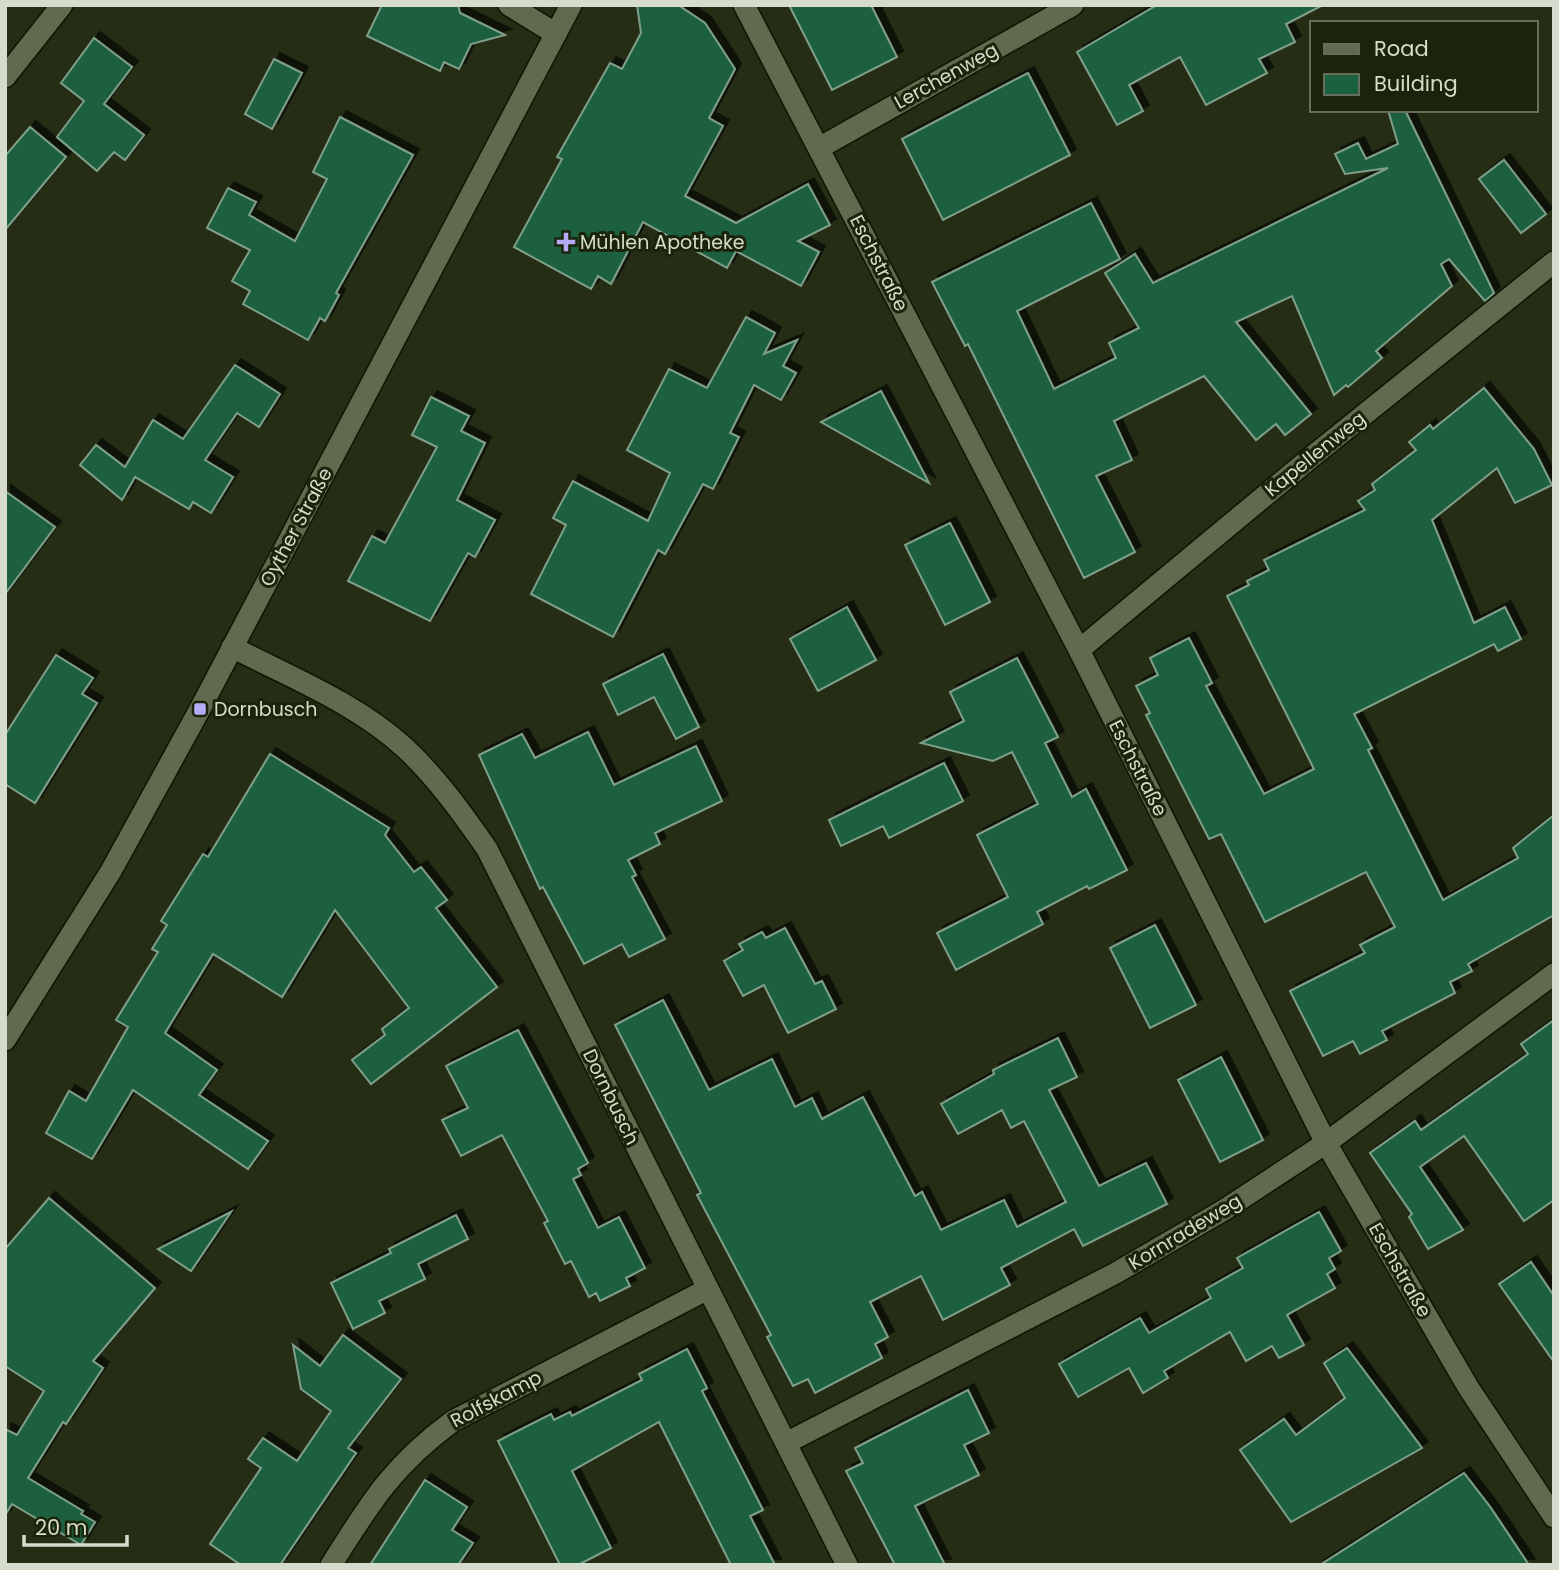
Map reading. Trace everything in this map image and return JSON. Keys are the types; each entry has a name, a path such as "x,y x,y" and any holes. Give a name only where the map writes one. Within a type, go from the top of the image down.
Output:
{"street":[{"path":"5,76 62,5"},
{"path":"509,5 556,34"},
{"name":"Oyther Straße","path":"8,1030 111,871 571,5"},
{"name":"Eschstraße","path":"744,5 1079,650 1326,1143 1468,1387 1554,1517"},
{"name":"Lerchenweg","path":"819,148 1073,5"},
{"name":"Kapellenweg","path":"1079,650 1314,454 1554,262"},
{"name":"Dornbusch","path":"232,647 357,712 404,747 447,792 487,849 847,1565"},
{"name":"Kornradeweg","path":"786,1443 1114,1274 1224,1210 1326,1143 1554,974"},
{"name":"Rolfskamp","path":"331,1565 377,1492 417,1448 453,1420 708,1289"}],"building":[{"path":"382,5 458,5 460,13 505,35 471,44 459,69 444,62 440,71 367,36"},
{"path":"637,5 678,5 705,23 735,69 709,118 723,126 685,196 736,223 808,184 830,225 798,241 819,252 801,286 736,251 727,268 643,222 611,284 598,276 591,289 514,247 562,159 557,157 610,63 622,69 641,33"},
{"path":"789,5 871,5 897,57 832,90"},
{"path":"1157,5 1323,5 1286,24 1295,42 1259,59 1267,73 1206,105 1180,57 1129,85 1143,111 1117,125 1077,52"},
{"path":"94,38 132,67 104,104 144,135 125,160 114,152 97,171 57,137 84,101 61,83"},
{"path":"274,59 302,73 272,129 245,114"},
{"path":"1028,73 1070,155 943,220 902,139"},
{"path":"1389,112 1406,112 1494,293 1485,301 1449,259 1441,264 1452,286 1376,351 1382,358 1348,387 1346,385 1334,395 1292,296 1236,322 1311,414 1285,435 1276,424 1256,440 1204,376 1114,421 1132,460 1096,476 1135,552 1084,578 968,344 965,346 932,282 1091,203 1120,259 1017,311 1054,389 1116,358 1109,343 1139,328 1105,273 1135,254 1153,283 1388,168 1345,174 1335,154 1358,143 1366,159 1398,144"},
{"path":"340,117 413,155 336,293 339,295 325,321 320,318 308,340 243,304 250,291 232,281 250,250 207,228 228,188 256,202 249,215 295,241 327,179 313,172"},
{"path":"30,127 66,157 5,230 5,156"},
{"path":"1504,160 1546,214 1521,233 1479,179"},
{"path":"746,317 775,333 764,354 797,340 783,366 796,373 781,400 754,385 730,433 739,437 713,489 703,484 665,554 658,550 613,637 531,594 566,525 553,518 573,481 648,521 670,473 627,450 669,369 707,388"},
{"path":"235,365 280,394 259,427 237,413 205,460 233,477 211,513 193,502 189,509 135,477 122,500 80,465 96,445 125,467 153,420 183,439"},
{"path":"1484,388 1534,449 1552,485 1515,503 1497,468 1432,520 1474,623 1505,607 1521,639 1498,651 1494,644 1354,714 1372,748 1368,750 1443,900 1518,858 1513,848 1554,815 1554,915 1468,964 1472,971 1450,982 1455,993 1382,1031 1387,1040 1360,1054 1353,1041 1323,1056 1290,991 1365,953 1360,945 1395,927 1366,872 1265,922 1221,834 1209,839 1146,715 1150,713 1136,686 1158,675 1150,658 1189,638 1212,683 1206,686 1264,794 1314,769 1227,596 1249,585 1247,581 1269,570 1264,560 1365,510 1358,501 1375,490 1372,484 1416,450 1409,442 1430,425 1433,429"},
{"path":"881,391 929,483 821,422"},
{"path":"431,397 469,416 461,431 485,443 457,500 495,520 475,557 468,553 430,621 348,581 372,536 385,543 437,447 412,435"},
{"path":"5,491 55,527 5,594"},
{"path":"950,523 990,602 945,625 905,545"},
{"path":"847,607 876,660 818,691 790,639"},
{"path":"663,654 699,727 676,739 654,697 618,715 603,684"},
{"path":"56,655 93,678 82,694 97,703 35,803 5,784 5,735"},
{"path":"1017,658 1058,737 1045,743 1072,797 1086,789 1127,870 1089,889 1087,886 1037,912 1043,924 956,970 937,933 1008,897 977,835 1038,804 1012,752 993,761 921,743 964,721 950,692"},
{"path":"588,732 614,785 696,746 722,801 655,833 660,844 628,860 636,875 632,877 665,939 629,957 622,944 584,964 543,887 540,889 479,755 522,734 535,758"},
{"path":"270,754 389,828 385,835 414,872 421,867 447,900 436,908 497,987 371,1084 352,1060 385,1035 382,1029 409,1008 335,910 282,997 213,954 165,1033 217,1070 199,1095 268,1141 248,1169 133,1090 92,1159 46,1133 69,1091 86,1101 128,1027 116,1020 158,952 152,949 167,925 161,921 203,854 208,857"},
{"path":"944,763 963,801 889,838 883,826 841,846 829,820"},
{"path":"1155,925 1196,1005 1150,1028 1110,948"},
{"path":"785,928 815,984 822,981 836,1009 788,1033 764,985 743,996 724,961 743,950 739,944 762,932 766,938"},
{"path":"663,1000 709,1090 772,1059 795,1107 812,1098 822,1119 863,1097 915,1196 922,1192 941,1230 1004,1200 1017,1227 1066,1202 1024,1121 1011,1128 1002,1110 958,1134 941,1104 994,1074 993,1070 1058,1038 1077,1077 1049,1090 1099,1186 1146,1163 1167,1204 1083,1246 1074,1229 1001,1268 1010,1285 943,1320 921,1276 870,1302 888,1337 875,1344 882,1358 815,1393 808,1379 793,1386 767,1337 771,1335 697,1195 701,1193 615,1025"},
{"path":"1554,1020 1554,1200 1524,1221 1464,1136 1420,1167 1463,1230 1428,1249 1409,1217 1412,1214 1370,1153 1415,1121 1421,1130 1528,1054 1521,1044"},
{"path":"518,1030 588,1163 578,1169 581,1175 573,1179 598,1228 619,1217 645,1268 626,1278 630,1286 600,1301 596,1293 589,1297 571,1261 565,1264 544,1223 548,1221 502,1135 461,1156 442,1120 468,1108 446,1066"},
{"path":"1221,1057 1263,1140 1220,1162 1178,1080"},
{"path":"49,1198 155,1288 93,1361 103,1368 66,1424 63,1422 28,1478 83,1511 81,1514 95,1522 81,1545 12,1504 5,1515 5,1429 17,1435 44,1391 5,1366 5,1249"},
{"path":"231,1212 191,1271 158,1249"},
{"path":"1319,1212 1341,1251 1329,1258 1335,1269 1327,1274 1335,1288 1287,1315 1304,1345 1279,1358 1272,1346 1246,1361 1230,1332 1164,1371 1168,1378 1143,1393 1129,1368 1078,1397 1059,1364 1140,1318 1149,1333 1211,1298 1206,1289 1243,1268 1237,1258"},
{"path":"456,1215 468,1239 418,1264 425,1279 379,1301 385,1313 353,1329 331,1283 391,1253 389,1249"},
{"path":"1531,1262 1554,1296 1554,1362 1499,1284"},
{"path":"343,1335 401,1379 348,1448 356,1453 280,1565 241,1565 210,1544 261,1468 248,1459 263,1438 297,1461 331,1411 301,1389 293,1345 320,1366"},
{"path":"1347,1348 1422,1448 1291,1522 1240,1450 1284,1419 1296,1435 1345,1398 1324,1363"},
{"path":"687,1349 707,1388 702,1391 763,1510 750,1516 775,1565 731,1565 659,1422 572,1471 611,1548 578,1565 560,1565 498,1441 551,1414 554,1420 570,1412 572,1416 642,1380 639,1374"},
{"path":"968,1390 989,1433 964,1445 979,1475 915,1506 945,1565 895,1565 846,1471 863,1463 855,1448"},
{"path":"1464,1473 1529,1565 1320,1565"},
{"path":"425,1480 467,1507 452,1530 473,1543 458,1565 370,1565"}],"place":[{"name":"Mühlen Apotheke","path":"566,242"},
{"name":"Dornbusch","path":"200,709"}]}
